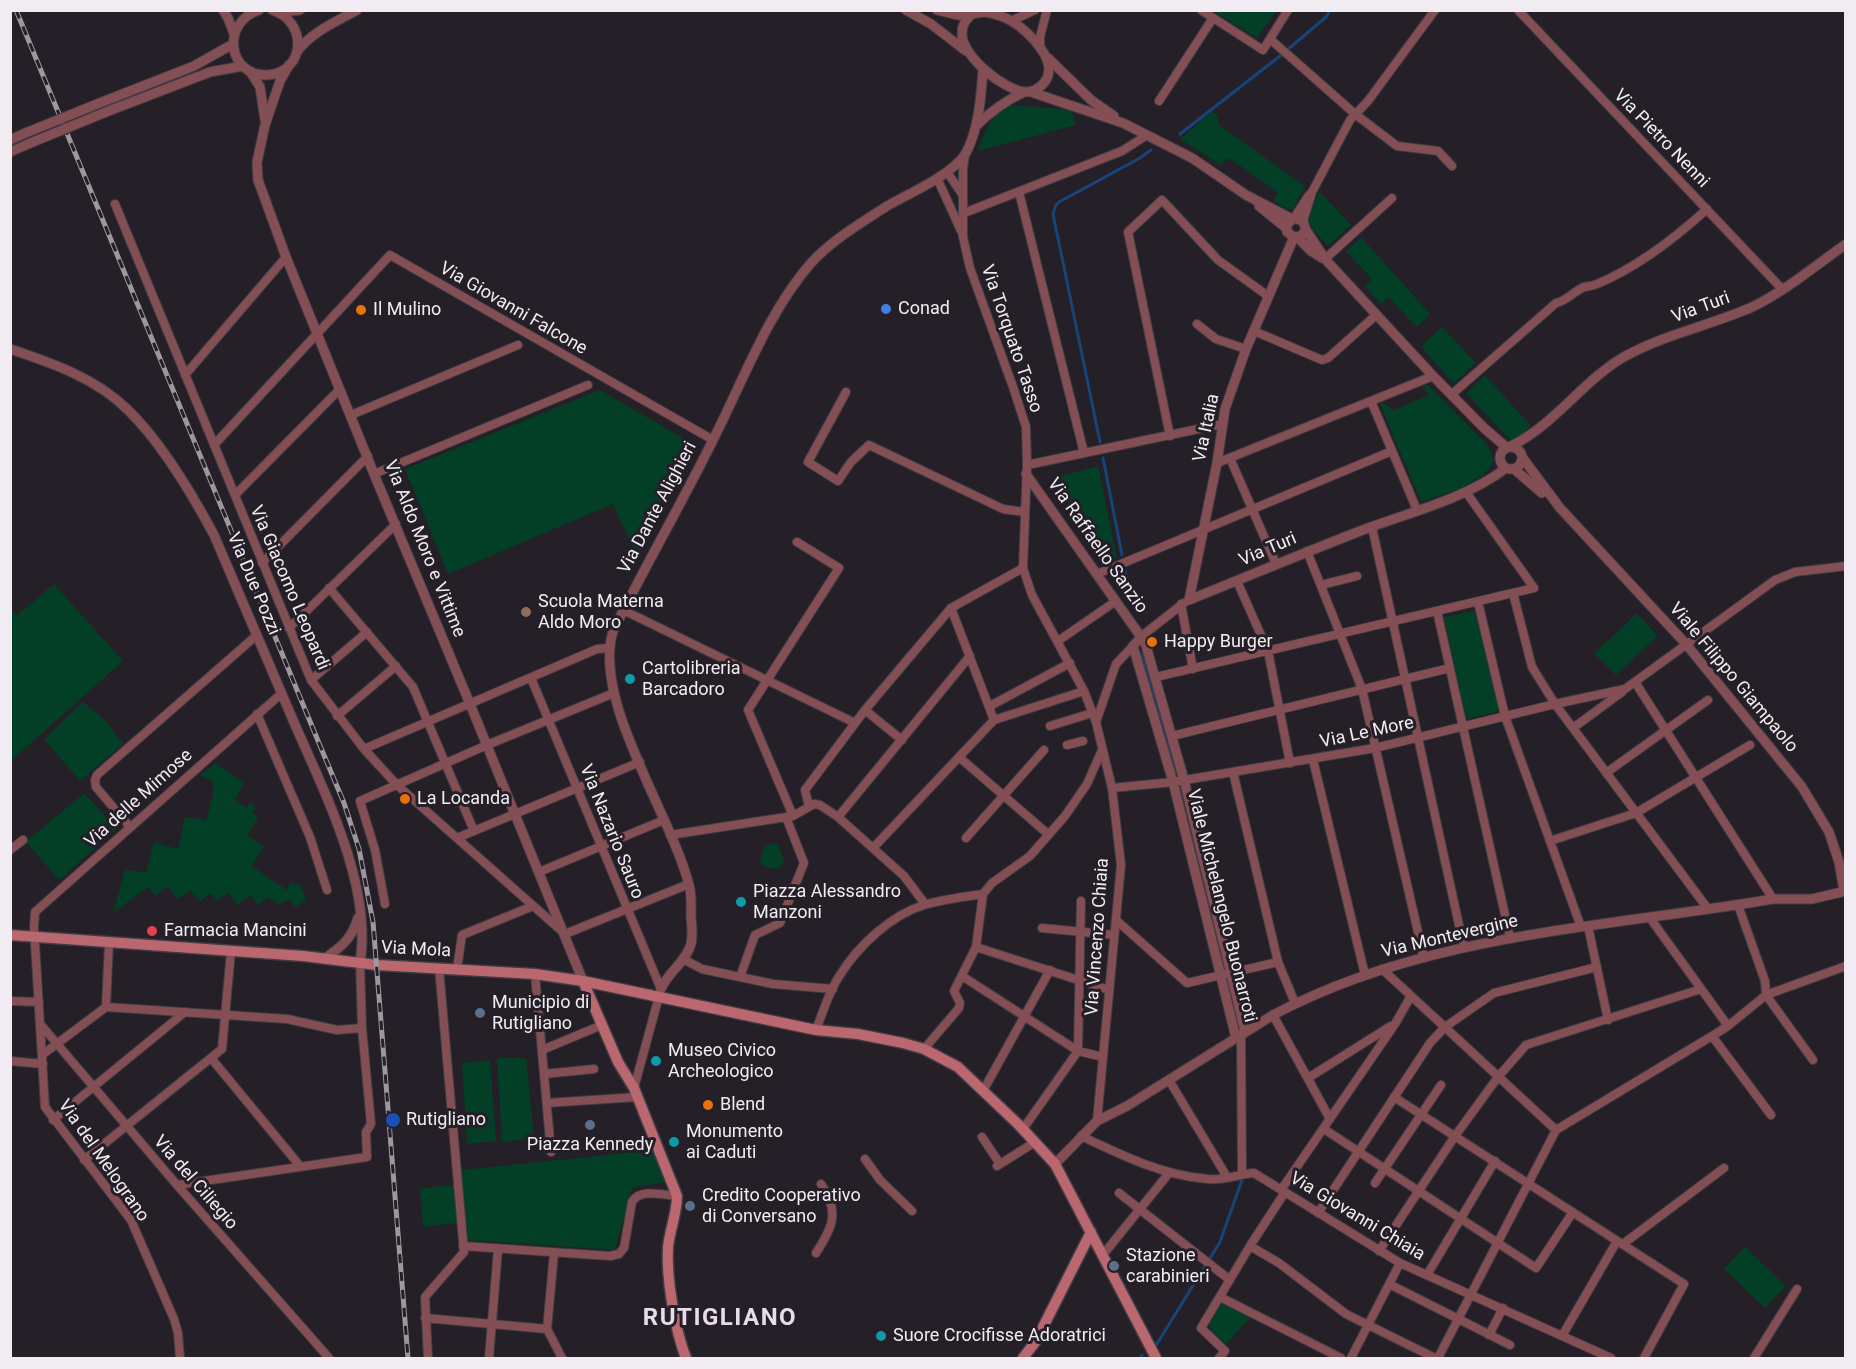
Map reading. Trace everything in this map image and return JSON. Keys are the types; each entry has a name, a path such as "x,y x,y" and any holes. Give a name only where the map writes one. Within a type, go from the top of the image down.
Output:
{"main road":[{"name":"Via Mola","path":"10,935 360,963 535,974 660,993 816,1030 869,1036 924,1049 958,1067 1023,1129 1055,1164 1156,1359"},
{"path":"583,981 618,1062 636,1092 677,1196 668,1246 668,1266 675,1321 686,1359"},
{"path":"1023,1359 1036,1341 1091,1232"}],"street":[{"name":"Via Aldo Moro e Vittime","path":"223,10 228,18 238,60 260,87 265,125"},
{"path":"10,140 194,66 233,39 243,18 259,10"},
{"path":"275,11 300,10"},
{"name":"Via Aldo Moro e Vittime","path":"357,10 312,37 301,46 289,65 280,81 265,125 257,162 258,180 286,257 374,474 583,981"},
{"path":"906,10 931,24 972,56"},
{"path":"937,10 950,14 991,13 1010,20 1029,35 1091,100 1123,123"},
{"path":"1004,10 1010,20"},
{"path":"1010,20 1035,10"},
{"path":"976,126 1003,102 1039,88 1045,83 1049,74 1049,65 1042,51 1040,37 1047,10"},
{"path":"1201,10 1263,50 1273,41 1288,10"},
{"path":"1324,260 1290,235 1335,144 1355,114 1368,101 1435,10"},
{"name":"Via Pietro Nenni","path":"1518,10 1782,289"},
{"path":"275,11 292,23 296,30 298,38 296,54"},
{"path":"972,13 961,32 964,44 983,69 1005,84 1123,123 1192,158 1246,195 1296,223 1304,233 1295,237"},
{"path":"1159,101 1213,18"},
{"path":"1273,41 1355,114 1397,146 1438,151 1452,166"},
{"path":"10,152 210,72 246,68 260,75 270,75 289,65"},
{"path":"965,154 976,126 983,69"},
{"path":"964,213 1122,151 1147,135"},
{"name":"Via Dante Alighieri","path":"660,993 669,974 683,959 691,945 689,884 620,714 614,693 609,648 613,631 771,324 793,287 809,266 843,236 947,172 965,154"},
{"name":"Via Torquato Tasso","path":"963,237 965,154"},
{"path":"947,172 963,195"},
{"name":"Via Torquato Tasso","path":"937,177 963,237 970,268 1026,427 1023,568 1032,595 1070,663 1096,722"},
{"path":"1019,192 1084,453"},
{"path":"1324,260 1392,198"},
{"path":"1170,436 1128,232 1162,200 1218,260 1268,296"},
{"name":"Via Giacomo Leopardi","path":"115,204 311,680 364,750 397,785 565,934"},
{"path":"1451,395 1556,303 1563,302 1583,287 1594,286 1619,274 1680,234 1707,209"},
{"path":"1296,223 1324,260 1451,395 1505,450 1519,450 1522,456"},
{"name":"Via Italia","path":"1185,602 1217,463 1225,409 1246,349 1295,237"},
{"name":"Via Turi","path":"1543,426 1606,369 1628,355 1662,339 1749,308 1782,289 1845,244"},
{"name":"Via Giovanni Falcone","path":"317,333 390,255 713,440"},
{"path":"185,375 286,257"},
{"path":"1254,331 1322,360 1328,358 1375,316"},
{"path":"1197,324 1216,339 1246,349"},
{"path":"214,445 317,333"},
{"path":"351,415 518,345"},
{"name":"Via Due Pozzi","path":"10,349 47,361 92,383 128,409 178,475 210,527 335,816 357,892 362,941 360,963"},
{"path":"1217,463 1433,376"},
{"path":"374,474 588,385"},
{"path":"234,495 340,389"},
{"path":"846,392 808,462 838,481 850,462 869,445 1003,509 1024,512"},
{"path":"1371,401 1417,510"},
{"path":"1026,469 1084,453 1222,424"},
{"path":"1543,426 1522,456 1518,466 1510,468 1501,464 1505,450 1543,426"},
{"path":"1097,574 1253,511 1392,451"},
{"path":"262,563 368,456"},
{"name":"Viale Filippo Giampaolo","path":"1522,456 1560,508 1686,644 1812,802 1835,848 1845,893"},
{"path":"1230,458 1276,564"},
{"name":"Via Turi","path":"1096,722 1116,664 1142,636 1185,602 1307,551 1466,492 1510,468"},
{"name":"Viale Filippo Giampaolo","path":"1510,468 1560,508"},
{"name":"Via Raffaello Sanzio","path":"1026,469 1116,602 1142,636 1156,677 1184,780 1231,973 1241,1035"},
{"path":"1156,677 1534,588 1466,492"},
{"path":"289,628 396,524"},
{"path":"1372,527 1403,679 1464,948"},
{"path":"740,977 754,935 780,923 804,862 790,816 748,710 839,568 797,542"},
{"path":"1307,551 1362,689 1424,958"},
{"name":"Via Le More","path":"1573,728 1775,580 1785,575 1845,566"},
{"path":"808,806 805,790 865,710 951,608 1023,568"},
{"path":"1321,585 1357,576"},
{"path":"1237,581 1268,651 1290,763"},
{"path":"329,588 413,687 474,831"},
{"path":"1512,593 1532,667 1555,704 1707,909"},
{"path":"1058,641 1116,602"},
{"path":"1185,602 1193,669"},
{"path":"1478,602 1505,716 1550,842 1585,927 1597,967 1608,1020"},
{"path":"951,608 994,720"},
{"path":"623,610 855,723"},
{"path":"1437,611 1510,937"},
{"path":"311,680 367,632"},
{"path":"130,827 96,787 95,780 98,775 257,635"},
{"name":"Viale Michelangelo Buonarroti","path":"1133,646 1173,782 1221,975 1241,1035"},
{"path":"364,750 597,649 609,648"},
{"path":"838,817 970,656"},
{"path":"990,706 1070,663"},
{"path":"338,716 396,666"},
{"path":"1172,736 1450,668"},
{"name":"Via Nazario Sauro","path":"531,678 660,993"},
{"path":"1635,682 1773,899"},
{"name":"Via Le More","path":"1112,788 1173,782 1376,748 1625,689"},
{"path":"873,848 994,720 1084,691"},
{"name":"Via delle Mimose","path":"35,936 35,912 282,693"},
{"path":"385,904 375,850 360,801 487,745 614,693"},
{"path":"1606,773 1708,700"},
{"path":"865,710 902,740"},
{"path":"1050,726 1092,713"},
{"path":"257,714 310,837 327,890"},
{"name":"Via Vincenzo Chiaia","path":"1096,722 1096,738 1103,749 1112,788 1121,865 1097,1121"},
{"path":"1067,745 1083,741"},
{"path":"1550,842 1636,813 1750,745"},
{"path":"924,1049 959,1008 960,1003 954,991 976,947 983,894 992,883 1030,856 1065,816 1086,784 1103,749"},
{"path":"966,838 1044,750"},
{"path":"959,757 1048,834"},
{"path":"1312,760 1365,975"},
{"path":"458,838 640,762"},
{"path":"1233,772 1278,962 1295,1003"},
{"path":"670,835 790,816 808,806 820,805 838,817 904,876 925,904"},
{"path":"539,872 664,820"},
{"path":"10,850 23,840"},
{"path":"565,934 689,884"},
{"name":"Via Montevergine","path":"1055,1164 1097,1121 1127,1106 1273,1015 1295,1003 1382,969 1510,937 1773,899 1812,899 1845,893"},
{"path":"816,1030 833,989 852,958 889,922 925,904 983,894"},
{"path":"1023,1129 1078,1051 1081,901"},
{"path":"1738,905 1765,981 1766,995 1813,1060"},
{"path":"457,969 462,935 533,906"},
{"path":"324,959 352,936 360,913"},
{"path":"1650,918 1728,1026"},
{"path":"1116,920 1187,983 1278,962"},
{"path":"1042,927 1114,935"},
{"name":"Via del Melograno","path":"35,936 45,1107 131,1220 174,1319 178,1333 180,1359"},
{"path":"106,1007 109,942"},
{"path":"976,947 1109,990"},
{"path":"84,1160 222,1049 231,951"},
{"path":"683,959 702,969 773,984 833,989"},
{"path":"177,1185 367,1157 366,1132 371,1124 362,1028 360,963"},
{"path":"1250,1246 1279,1263 1346,1314 1437,1359 1556,1130 1713,1036 1766,995 1845,966"},
{"path":"1318,1213 1430,1043 1445,1027 1494,993 1597,967"},
{"path":"428,1359 425,1297 464,1252 439,968"},
{"path":"1382,969 1556,1130"},
{"path":"983,1091 1050,970"},
{"path":"535,974 551,1152"},
{"path":"962,976 1078,1051 1103,1057"},
{"path":"1379,1251 1455,1136 1498,1077 1526,1045 1701,989"},
{"path":"547,1103 636,1092 660,993"},
{"path":"1218,1359 1225,1351 1201,1328 1283,1191 1395,1024 1411,996"},
{"path":"10,1001 39,1002"},
{"path":"42,1055 106,1007 287,1019 337,1030 362,1028"},
{"path":"53,1120 185,1012"},
{"path":"1273,1015 1330,1119"},
{"path":"1308,1078 1395,1024"},
{"name":"Via del Ciliegio","path":"41,1025 177,1185 330,1359"},
{"path":"542,1050 602,1025"},
{"path":"1081,1136 1169,1173 1211,1180 1242,1173 1241,1035"},
{"path":"1713,1036 1771,1116"},
{"path":"211,1058 300,1166"},
{"path":"10,1061 43,1064"},
{"path":"544,1074 594,1069"},
{"path":"1169,1080 1227,1177"},
{"path":"1376,1183 1441,1085"},
{"path":"1394,1096 1684,1284 1644,1359"},
{"path":"1324,1129 1536,1268 1573,1212"},
{"path":"982,1137 998,1165 1035,1142"},
{"path":"865,1159 880,1180 912,1211"},
{"path":"1426,1275 1495,1161"},
{"path":"1562,1336 1620,1243 1724,1168"},
{"path":"1102,1256 1169,1173"},
{"name":"Via Giovanni Chiaia","path":"1242,1173 1254,1173 1400,1263 1611,1359"},
{"path":"816,1253 833,1222 833,1210 829,1196 821,1184"},
{"path":"463,1246 610,1256 619,1254 624,1248 635,1196 641,1193 677,1196"},
{"path":"1119,1193 1230,1280"},
{"path":"489,1359 498,1249"},
{"path":"554,1252 547,1329 562,1359"},
{"path":"1351,1359 1400,1263"},
{"path":"1389,1284 1510,1346"},
{"path":"1754,1359 1797,1289"},
{"path":"1220,1297 1341,1359"},
{"path":"1489,1335 1503,1308"},
{"path":"425,1318 547,1329"}],"green space":[{"path":"1276,10 1257,38 1213,11"},
{"path":"1014,105 1071,110 1076,125 978,151 986,129 994,116"},
{"path":"1211,112 1217,114 1219,125 1305,186 1293,209 1286,209 1274,201 1278,193 1229,158 1221,165 1180,139"},
{"path":"1319,191 1351,225 1328,246 1312,229 1308,218"},
{"path":"1361,237 1430,314 1416,327 1389,297 1381,304 1365,286 1372,279 1346,251"},
{"path":"1442,327 1476,363 1454,383 1421,347"},
{"path":"1485,375 1531,426 1518,438 1512,440 1507,437 1466,393"},
{"path":"1428,385 1488,446 1494,460 1489,469 1472,482 1421,502 1380,404 1383,403 1394,410 1429,395 1422,387"},
{"path":"600,390 695,445 637,556 613,504 448,574 405,469"},
{"path":"1098,466 1117,558 1110,559 1054,478"},
{"path":"54,584 123,661 11,761 11,610 16,616"},
{"path":"1475,611 1500,711 1466,719 1444,617"},
{"path":"1637,613 1658,636 1616,675 1594,654"},
{"path":"83,702 107,722 123,744 80,781 44,739"},
{"path":"216,763 244,783 235,800 247,808 250,802 256,808 253,813 258,818 247,835 264,847 251,866 287,890 290,883 301,885 306,901 295,907 290,899 278,905 269,897 258,905 251,895 238,905 228,893 217,901 211,893 200,902 190,891 178,899 168,886 156,896 148,887 113,913 125,870 146,872 154,842 178,849 185,817 206,820 213,796 213,781 200,775"},
{"path":"84,793 117,829 59,880 26,842"},
{"path":"778,844 784,862 779,869 763,866 760,860 765,845"},
{"path":"497,1058 526,1058 534,1138 502,1142"},
{"path":"490,1060 496,1141 467,1144 462,1063"},
{"path":"655,1150 667,1182 632,1188 615,1250 467,1240 461,1170"},
{"path":"454,1185 457,1223 423,1227 420,1188"},
{"path":"1745,1247 1786,1286 1765,1308 1724,1269"},
{"path":"1221,1302 1250,1318 1226,1344 1213,1333 1209,1325"}],"waterway":[{"path":"1180,134 1280,56 1326,17 1330,10"},
{"path":"1100,442 1053,214 1059,202 1151,150"},
{"path":"1103,458 1122,555"},
{"path":"1125,570 1131,601"},
{"path":"1142,654 1177,773"},
{"path":"1155,1347 1220,1242 1242,1180"}],"railway":[{"path":"16,10 344,803 359,849 373,922 408,1358"}],"place":[{"name":"Conad","path":"886,309"},
{"name":"Il Mulino","path":"361,310"},
{"name":"Scuola Materna Aldo Moro","path":"526,612"},
{"name":"Happy Burger","path":"1152,642"},
{"name":"Cartolibreria Barcadoro","path":"630,679"},
{"name":"La Locanda","path":"405,799"},
{"name":"Piazza Alessandro Manzoni","path":"741,902"},
{"name":"Farmacia Mancini","path":"152,931"},
{"name":"Municipio di Rutigliano","path":"480,1013"},
{"name":"Museo Civico Archeologico","path":"656,1061"},
{"name":"Blend","path":"708,1105"},
{"name":"Rutigliano","path":"393,1120"},
{"name":"Piazza Kennedy","path":"590,1125"},
{"name":"Monumento ai Caduti","path":"674,1142"},
{"name":"Credito Cooperativo di Conversano","path":"690,1206"},
{"name":"Stazione carabinieri","path":"1114,1266"},
{"name":"Suore Crocifisse Adoratrici","path":"881,1336"}],"district":[{"name":"RUTIGLIANO","path":"720,1319"}]}
